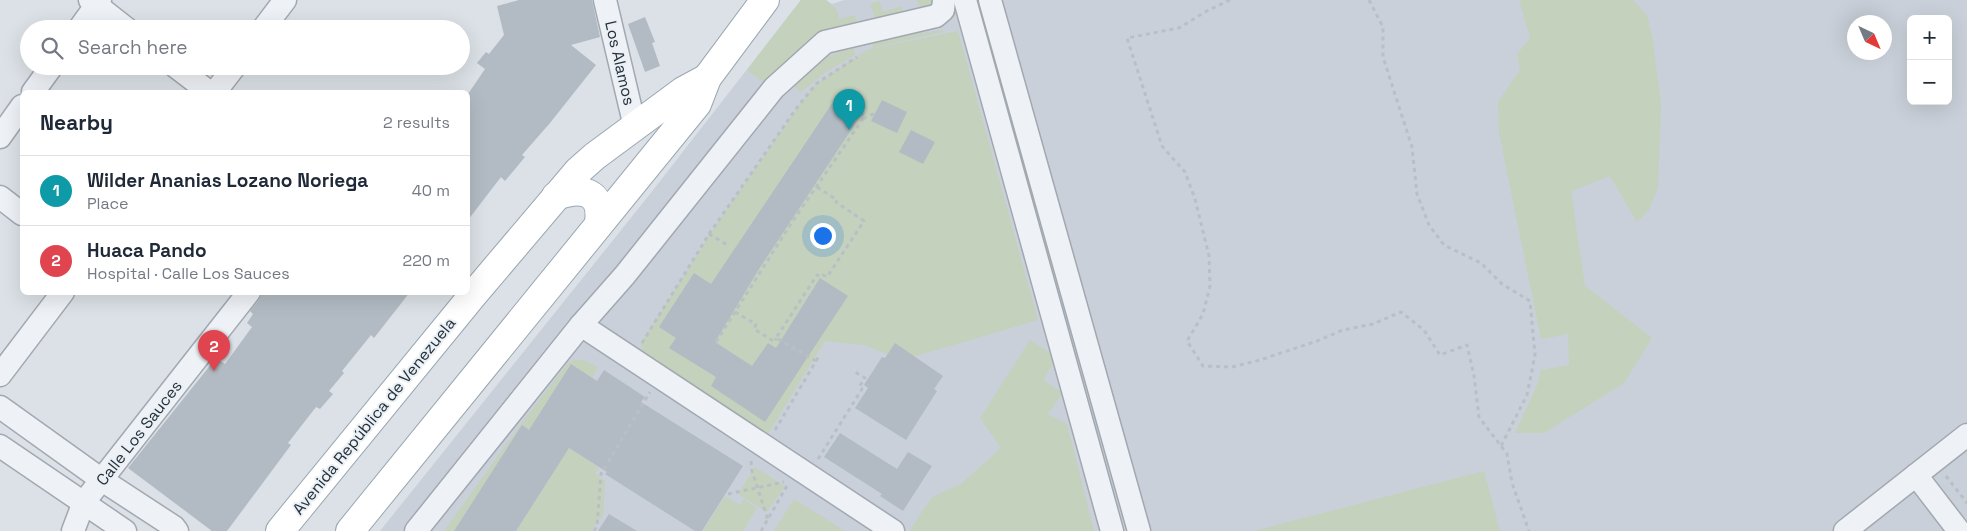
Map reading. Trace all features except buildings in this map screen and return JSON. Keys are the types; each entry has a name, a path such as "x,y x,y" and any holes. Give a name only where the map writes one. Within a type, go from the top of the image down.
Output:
{"main road":[{"name":"Avenida República de Venezuela","path":"350,531 697,104 707,78 766,0"},
{"name":"Avenida República de Venezuela","path":"470,293 585,164 683,91 707,78"},
{"path":"556,196 578,190 589,194 597,201 600,212 599,223"},
{"name":"Avenida República de Venezuela","path":"280,531 468,295"}],"street":[{"path":"270,20 285,0"},
{"name":"Los Alamos","path":"605,0 635,127"},
{"path":"416,531 581,325 625,275 774,88 825,42 936,16 943,10 944,0"},
{"path":"965,0 1112,531"},
{"path":"990,0 1139,531"},
{"path":"84,20 95,2 116,20"},
{"path":"34,90 45,75"},
{"path":"187,75 207,90"},
{"path":"217,90 228,75"},
{"path":"0,137 20,109"},
{"path":"0,197 20,212"},
{"path":"0,375 61,295"},
{"name":"Calle Los Sauces","path":"73,531 84,502 247,295"},
{"path":"581,325 651,391 893,531"},
{"path":"0,407 102,480 174,527 177,531"},
{"path":"1846,531 1967,434"},
{"path":"3,452 84,502 125,531"},
{"path":"1916,475 1960,531"}],"path":[{"path":"1230,0 1205,12 1179,28 1127,38 1162,146 1185,172 1209,256 1210,286 1203,314 1188,341 1203,366 1232,368 1317,341 1344,330 1373,324 1401,312 1424,330 1440,355 1467,345 1474,376 1479,417 1507,454 1512,483 1529,531"},
{"path":"1369,0 1383,26 1383,56 1412,148 1417,194 1429,225 1444,245 1481,263 1502,284 1530,301 1535,355 1527,395 1501,446"},
{"path":"641,343 709,234 798,106 817,82 858,56"},
{"path":"716,342 787,229 863,119 875,113"},
{"path":"862,114 865,116 863,119"},
{"path":"735,312 756,324 754,329 775,342 817,275 827,277 864,221 817,187"},
{"path":"709,234 730,246"},
{"path":"776,338 816,362"},
{"path":"773,433 819,356"},
{"path":"817,461 862,389 859,387 864,378 855,372"},
{"path":"594,531 597,526 601,474 651,391"},
{"path":"750,458 752,471 768,520"},
{"path":"1941,470 1967,503"},
{"path":"728,494 790,480 761,531"}],"shaded area":[{"path":"801,0 826,0 832,4 844,0 1967,0 1967,531 380,531 650,194"}],"green space":[{"path":"801,0 826,0 837,10 839,19 855,15 857,24 818,35 763,82 747,70"},
{"path":"917,0 932,0 933,3 930,8 920,10"},
{"path":"1519,0 1633,0 1647,15 1652,36 1661,104 1658,187 1649,210 1637,222 1610,176 1571,191 1585,286 1652,338 1624,383 1544,433 1515,433 1538,383 1541,370 1569,365 1568,334 1541,339 1499,133 1498,102 1520,70 1517,54 1530,38"},
{"path":"879,1 883,12 902,6 903,11 876,19 870,4"},
{"path":"943,30 943,32 873,48 872,41"},
{"path":"958,31 1038,320 902,360 864,345 825,341 766,437 642,353 641,343 714,228 798,107 817,83 867,50"},
{"path":"854,47 855,55 826,72 801,92 792,85 821,59"},
{"path":"1030,340 1057,357 1043,380 1063,393 1048,414 1067,424 1094,531 910,530 932,497 961,484 1001,448 980,418"},
{"path":"575,360 584,360 598,367 592,378 571,365 529,430 523,425 454,531 444,531 521,424 568,363"},
{"path":"569,448 599,468 595,473 605,481 603,515 591,531 516,531"},
{"path":"755,467 785,486 767,512 738,494"},
{"path":"1484,471 1500,531 1254,531"},
{"path":"725,496 740,505 744,499 757,508 743,531 703,531"},
{"path":"794,499 845,531 774,531"}],"place":[{"name":"Wilder Ananias Lozano Noriega","path":"849,130"},
{"name":"Huaca Pando","path":"214,371"}]}
